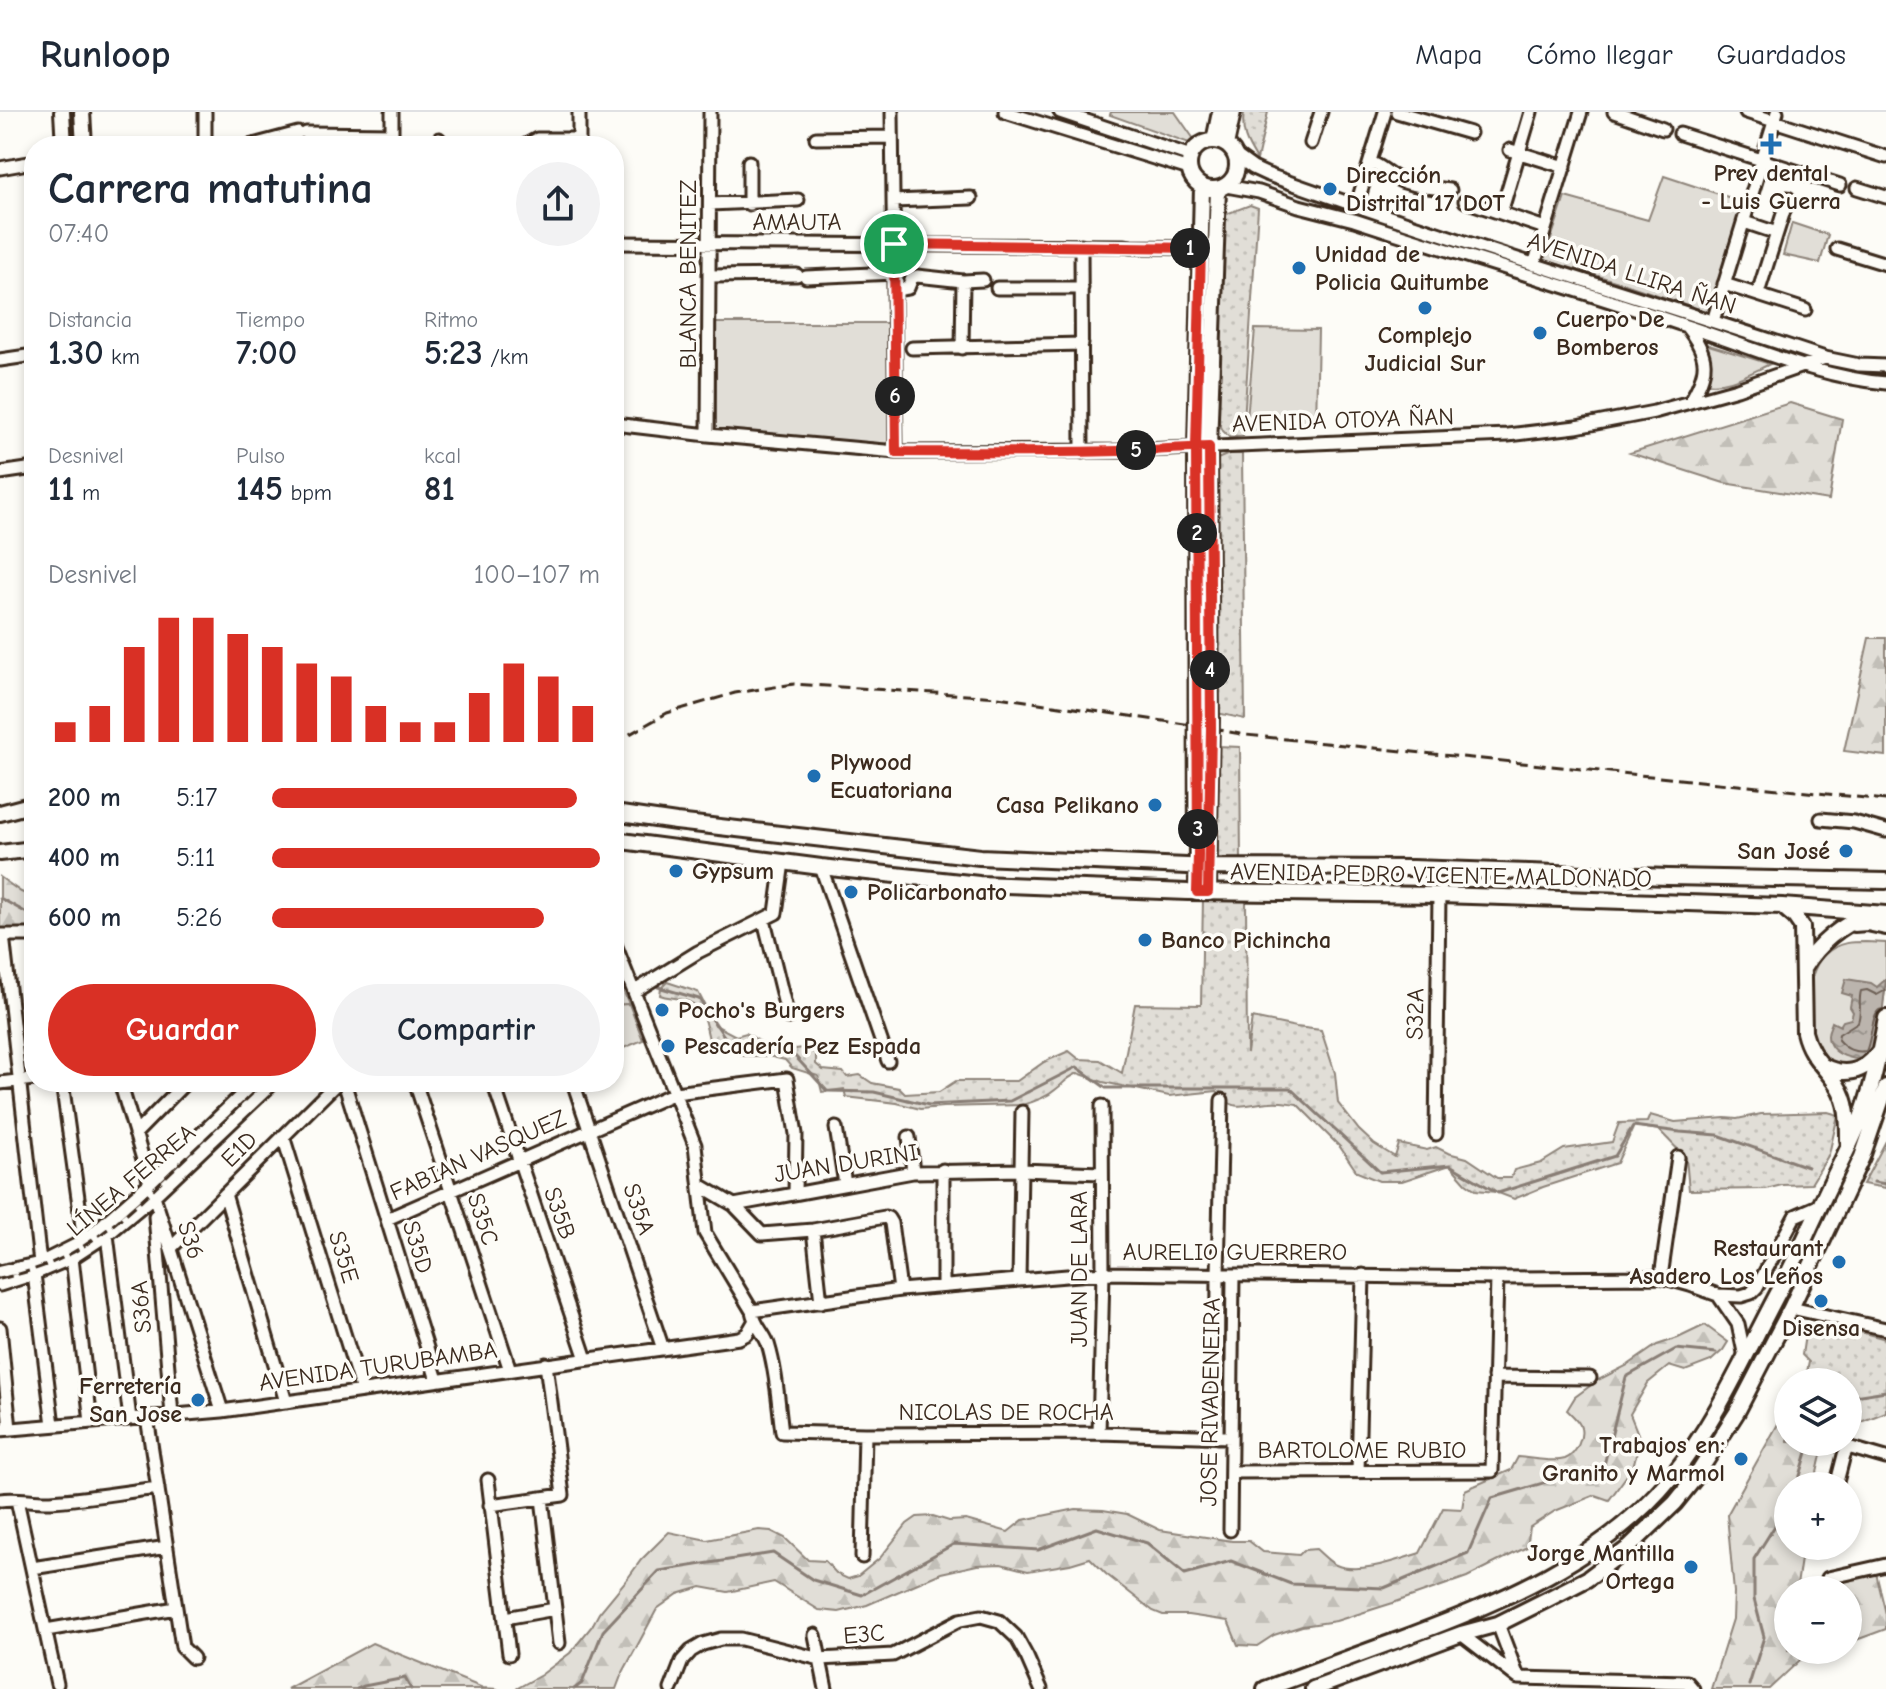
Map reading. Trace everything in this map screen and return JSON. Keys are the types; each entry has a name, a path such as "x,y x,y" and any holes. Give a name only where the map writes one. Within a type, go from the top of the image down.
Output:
{"main road":[{"path":"62,112 63,136"},
{"path":"82,112 83,136"},
{"path":"1220,112 1225,147 1237,163 1236,172 1222,188 1202,187 1194,179 1190,162 1197,148 1205,142 1225,147"},
{"path":"1225,147 1233,112"},
{"path":"1202,187 1202,892"},
{"path":"1203,447 1222,188"},
{"path":"0,813 24,807"},
{"name":"AVENIDA PEDRO VICENTE MALDONADO","path":"624,814 980,857 1204,867 1412,868 1886,881"},
{"name":"AVENIDA PEDRO VICENTE MALDONADO","path":"624,841 979,884 1782,906 1880,913"},
{"path":"0,853 24,850"},
{"path":"1782,906 1802,927 1804,1032 1812,1054 1838,1086 1845,1101 1847,1151"},
{"path":"1803,968 1824,942 1852,921 1880,913"},
{"path":"1842,929 1862,923 1886,927"},
{"path":"1265,1689 1463,1616 1534,1584 1585,1553 1629,1521 1650,1501 1700,1439 1784,1282 1847,1151 1872,1084 1886,1018"},
{"path":"1820,1064 1835,1071 1856,1071 1869,1064 1880,1050"},
{"path":"1862,1157 1886,1087"},
{"path":"1313,1689 1461,1634 1498,1624 1587,1579 1627,1549 1675,1503 1695,1478 1737,1412 1791,1308 1871,1139 1886,1122"},
{"path":"1354,1656 1360,1672"}],"street":[{"path":"205,112 205,136"},
{"path":"392,112 392,136"},
{"path":"579,112 579,136"},
{"name":"BLANCA BENITEZ","path":"708,435 710,112"},
{"path":"892,112 896,452"},
{"path":"1005,112 1190,162"},
{"path":"1060,112 1190,162"},
{"path":"1311,143 1321,112"},
{"path":"1356,207 1385,112"},
{"path":"1397,112 1470,133"},
{"path":"1501,213 1514,151 1531,112"},
{"path":"1534,265 1581,112"},
{"path":"1614,112 1663,129"},
{"path":"1746,112 1775,116 1886,157"},
{"path":"1713,321 1775,116"},
{"path":"290,136 302,133 341,136"},
{"path":"1680,134 1840,185"},
{"path":"816,138 892,137"},
{"name":"AVENIDA LLIRA ÑAN","path":"1225,147 1266,174 1356,207 1825,358 1859,365 1886,366"},
{"path":"1514,151 1565,167"},
{"path":"749,162 749,204"},
{"path":"1370,162 1404,182 1450,190"},
{"path":"0,168 24,164"},
{"name":"AVENIDA LLIRA ÑAN","path":"1222,188 1259,192 1354,220 1803,366 1886,383"},
{"path":"1857,188 1886,197"},
{"path":"893,201 971,198"},
{"path":"1758,293 1788,198"},
{"path":"710,204 798,200"},
{"path":"1465,201 1545,228"},
{"path":"1744,222 1777,233"},
{"name":"AMAUTA","path":"624,243 1201,248"},
{"path":"1081,245 1082,452"},
{"path":"1837,249 1886,264"},
{"path":"710,276 894,273"},
{"path":"894,290 908,288 912,278 917,276 983,280"},
{"path":"962,348 963,281"},
{"path":"1724,284 1805,310"},
{"path":"997,288 1082,288"},
{"path":"1686,326 1699,342 1704,357 1702,382 1690,402"},
{"path":"912,348 1082,344"},
{"path":"0,360 24,356"},
{"name":"AVENIDA OTOYA ÑAN","path":"624,425 896,452 1082,452 1508,435 1613,420 1690,402 1825,358"},
{"path":"0,473 24,469"},
{"path":"1821,819 1854,822 1886,831"},
{"path":"635,991 698,952 776,913 783,862"},
{"path":"821,867 888,1061"},
{"name":"S32A","path":"1436,1134 1439,895"},
{"path":"764,920 788,1017"},
{"path":"24,935 2,935 21,1081 53,1425"},
{"path":"624,965 695,1145 705,1233 753,1316"},
{"name":"FABIAN VASQUEZ","path":"387,1219 675,1093 787,1079 796,1134 795,1193"},
{"path":"0,1083 24,1081"},
{"path":"63,1092 84,1241"},
{"name":"S36","path":"123,1092 222,1411"},
{"path":"135,1134 176,1092"},
{"name":"LÍNEA FERREA","path":"0,1285 84,1241 245,1092"},
{"name":"LÍNEA FERREA","path":"0,1272 37,1268 72,1258 107,1235 154,1196 263,1092"},
{"name":"E1D","path":"171,1248 330,1092"},
{"name":"S35D","path":"344,1092 437,1380"},
{"name":"S35C","path":"418,1092 510,1370"},
{"name":"S35B","path":"496,1092 586,1359"},
{"name":"S35A","path":"576,1092 663,1349"},
{"path":"1217,1437 1222,1100"},
{"name":"JUAN DE LARA","path":"1099,1433 1103,1273 1102,1106"},
{"path":"1019,1280 1022,1112"},
{"path":"836,1128 845,1184"},
{"name":"S35E","path":"283,1136 362,1391"},
{"path":"909,1137 913,1172"},
{"path":"1661,1277 1678,1157"},
{"path":"943,1170 943,1285"},
{"name":"JUAN DURINI","path":"734,1205 913,1172 1021,1170 1101,1173"},
{"path":"700,1185 734,1205 762,1234 813,1230 888,1218 900,1290"},
{"path":"225,1194 286,1402"},
{"name":"S36A","path":"154,1196 172,1415"},
{"name":"AURELIO GUERRERO","path":"753,1316 900,1290 1103,1273 1661,1277 1718,1295 1741,1296 1757,1287 1795,1216 1820,1205"},
{"path":"813,1230 821,1302"},
{"path":"107,1235 130,1419"},
{"path":"72,1258 91,1422"},
{"name":"JOSE RIVADENEIRA","path":"1230,1530 1233,1275"},
{"path":"1358,1472 1363,1275"},
{"name":"BARTOLOME RUBIO","path":"1231,1472 1492,1471 1497,1278"},
{"path":"1718,1295 1738,1324 1745,1357"},
{"path":"1791,1308 1885,1325"},
{"name":"AVENIDA TURUBAMBA","path":"5,1429 222,1411 739,1338 747,1334 753,1316"},
{"name":"NICOLAS DE ROCHA","path":"753,1316 766,1339 774,1364 782,1432 1099,1433 1231,1437"},
{"path":"0,1328 5,1429"},
{"path":"490,1505 563,1495 546,1364"},
{"path":"1494,1377 1590,1378"},
{"path":"147,1417 182,1647 193,1658"},
{"path":"862,1557 865,1434"},
{"path":"1840,1472 1848,1447 1886,1458"},
{"path":"488,1480 509,1654"},
{"path":"0,1500 51,1501 158,1488"},
{"path":"542,1498 559,1643"},
{"path":"17,1500 57,1684"},
{"path":"32,1568 167,1547"},
{"path":"1837,1576 1886,1565"},
{"path":"46,1630 176,1608"},
{"path":"505,1618 555,1609"},
{"name":"E3C","path":"671,1689 682,1661 691,1651 721,1639 741,1639 820,1659 893,1655 960,1620 981,1616 999,1621 1016,1637 1041,1689"},
{"path":"1498,1624 1518,1678"},
{"path":"1461,1634 1530,1684 1687,1682 1693,1689"},
{"path":"815,1635 826,1689"}],"green space":[{"path":"1111,112 1175,112 1196,142 1192,144 1110,115"},
{"path":"1244,112 1268,112 1257,160 1245,137"},
{"path":"1664,176 1743,202 1708,312 1544,260 1565,197 1648,220"},
{"path":"1250,205 1258,208 1243,436 1230,438 1215,414 1224,219 1226,214"},
{"path":"1792,223 1828,235 1820,263 1783,255"},
{"path":"716,323 890,323 890,444 716,430"},
{"path":"1255,329 1318,330 1316,425 1246,430"},
{"path":"1699,342 1770,364 1728,382 1702,382"},
{"path":"1790,403 1842,419 1829,500 1724,483 1630,453"},
{"path":"1229,454 1242,454 1245,719 1217,713 1215,460"},
{"path":"1869,638 1886,638 1886,756 1844,751"},
{"path":"1217,746 1240,747 1241,862 1218,860"},
{"path":"0,877 24,893 24,928 0,931"},
{"path":"1203,899 1246,901 1247,1053 1252,1018 1321,1030 1335,1073 1338,1103 1359,1130 1395,1157 1399,1144 1427,1150 1436,1147 1467,1158 1497,1178 1511,1178 1514,1170 1541,1163 1564,1149 1612,1142 1619,1123 1647,1122 1650,1115 1675,1122 1828,1112 1838,1115 1829,1154 1811,1184 1766,1189 1689,1190 1686,1158 1659,1130 1634,1126 1617,1163 1514,1199 1496,1192 1476,1190 1450,1165 1402,1181 1379,1181 1357,1172 1340,1147 1297,1104 1273,1102 1241,1106 1229,1103 1217,1091 1169,1096 1103,1082 1078,1073 1048,1095 1022,1105 920,1109 846,1097 844,1089 822,1092 818,1076 792,1068 785,1060 730,1052 709,1039 699,1008 680,999 660,995 661,988 667,982 698,992 715,1025 736,1036 746,1033 767,1046 784,1044 795,1049 816,1048 816,1064 823,1070 843,1072 847,1077 860,1075 872,1083 899,1088 905,1094 939,1092 956,1081 1017,1081 1044,1062 1069,1051 1079,1059 1100,1060 1122,1073 1135,1004 1201,1005"},
{"path":"1847,943 1886,943 1886,987 1872,1061 1831,1070 1807,1045 1810,984 1821,958 1832,949"},
{"path":"624,1004 629,1004 643,1040 624,1048"},
{"path":"1886,1141 1886,1188 1863,1184"},
{"path":"1820,1321 1886,1339 1886,1412 1862,1421 1862,1368 1808,1368 1809,1362 1802,1355 1806,1328"},
{"path":"1705,1325 1728,1342 1711,1361 1685,1371 1669,1366 1648,1383 1630,1414 1640,1439 1633,1467 1609,1500 1595,1495 1555,1511 1530,1527 1527,1547 1467,1577 1336,1621 1302,1626 1274,1635 1257,1646 1238,1645 1228,1621 1163,1615 1153,1611 1090,1558 1028,1571 1001,1564 977,1565 941,1573 867,1605 839,1612 819,1610 774,1582 728,1592 701,1587 678,1594 657,1609 616,1689 516,1689 570,1653 641,1560 669,1532 707,1540 759,1530 771,1531 785,1538 808,1560 825,1561 837,1574 848,1579 858,1576 880,1558 907,1524 917,1517 966,1520 1008,1532 1023,1520 1076,1509 1127,1514 1160,1530 1249,1541 1263,1552 1299,1555 1304,1550 1316,1549 1333,1564 1345,1568 1401,1559 1420,1553 1443,1508 1462,1509 1465,1490 1511,1470 1518,1457 1554,1461 1573,1454 1581,1429 1567,1410 1575,1397 1657,1345"},
{"path":"1774,1431 1774,1456 1821,1456 1817,1472 1774,1472 1774,1560 1801,1560 1798,1576 1774,1576 1774,1664 1796,1664 1769,1689 1711,1689 1733,1619 1734,1592 1727,1515"},
{"path":"1876,1573 1886,1614 1886,1629 1862,1638 1862,1576 1856,1576"},
{"path":"372,1643 483,1688 498,1689 287,1689"}],"water":[{"path":"1846,979 1877,987 1886,979 1879,1045 1872,1061 1844,1056 1829,1042 1832,1022 1840,1026 1843,1021 1851,1019 1853,1012 1850,1007 1852,996 1842,993"}],"waterway":[{"path":"0,898 24,911"},
{"path":"658,987 699,999 728,1042 793,1054 827,1091 874,1092 929,1105 1010,1101 1077,1067 1106,1088 1290,1088 1380,1172 1450,1165 1498,1193 1615,1156 1633,1126 1718,1135 1807,1167"},
{"path":"1874,1182 1886,1184"},
{"path":"574,1689 582,1683 603,1631 659,1571 773,1553 813,1580 862,1595 954,1544 1038,1550 1097,1528 1147,1543 1185,1574 1231,1561 1291,1584 1384,1588 1468,1553 1492,1498 1604,1465 1626,1377 1676,1349 1716,1353"},
{"path":"1862,1395 1886,1391"},
{"path":"1801,1472 1806,1456"},
{"path":"1749,1685 1764,1637 1754,1599 1754,1559 1774,1527"},
{"path":"357,1689 405,1678 411,1689"}],"railway":[{"path":"624,737 667,713 735,693 794,684 998,697 1246,735 1886,800"},
{"path":"0,1279 27,1272 70,1254 112,1226 254,1092"}],"place":[{"name":"Prev dental - Luis Guerra","path":"1771,144"},
{"name":"Dirección Distrital 17 DOT","path":"1330,189"},
{"name":"Unidad de Policia Quitumbe","path":"1299,268"},
{"name":"Complejo Judicial Sur","path":"1425,308"},
{"name":"Cuerpo De Bomberos","path":"1540,333"},
{"name":"Plywood Ecuatoriana","path":"814,776"},
{"name":"Casa Pelikano","path":"1155,805"},
{"name":"San José","path":"1846,851"},
{"name":"Gypsum","path":"676,871"},
{"name":"Policarbonato","path":"851,892"},
{"name":"Banco Pichincha","path":"1145,940"},
{"name":"Pocho's Burgers","path":"662,1010"},
{"name":"Pescadería Pez Espada","path":"668,1046"},
{"name":"Restaurant Asadero Los Leños","path":"1839,1262"},
{"name":"Disensa","path":"1821,1301"},
{"name":"Ferretería San Jose","path":"198,1400"},
{"name":"Trabajos en: Granito y Marmol","path":"1741,1459"},
{"name":"Jorge Mantilla Ortega","path":"1691,1567"}],"route":[{"path":"894,244 896,452 1082,452 1196,447 1209,447 1211,729 1208,892 1197,892 1196,447 1201,248 894,244"}]}
